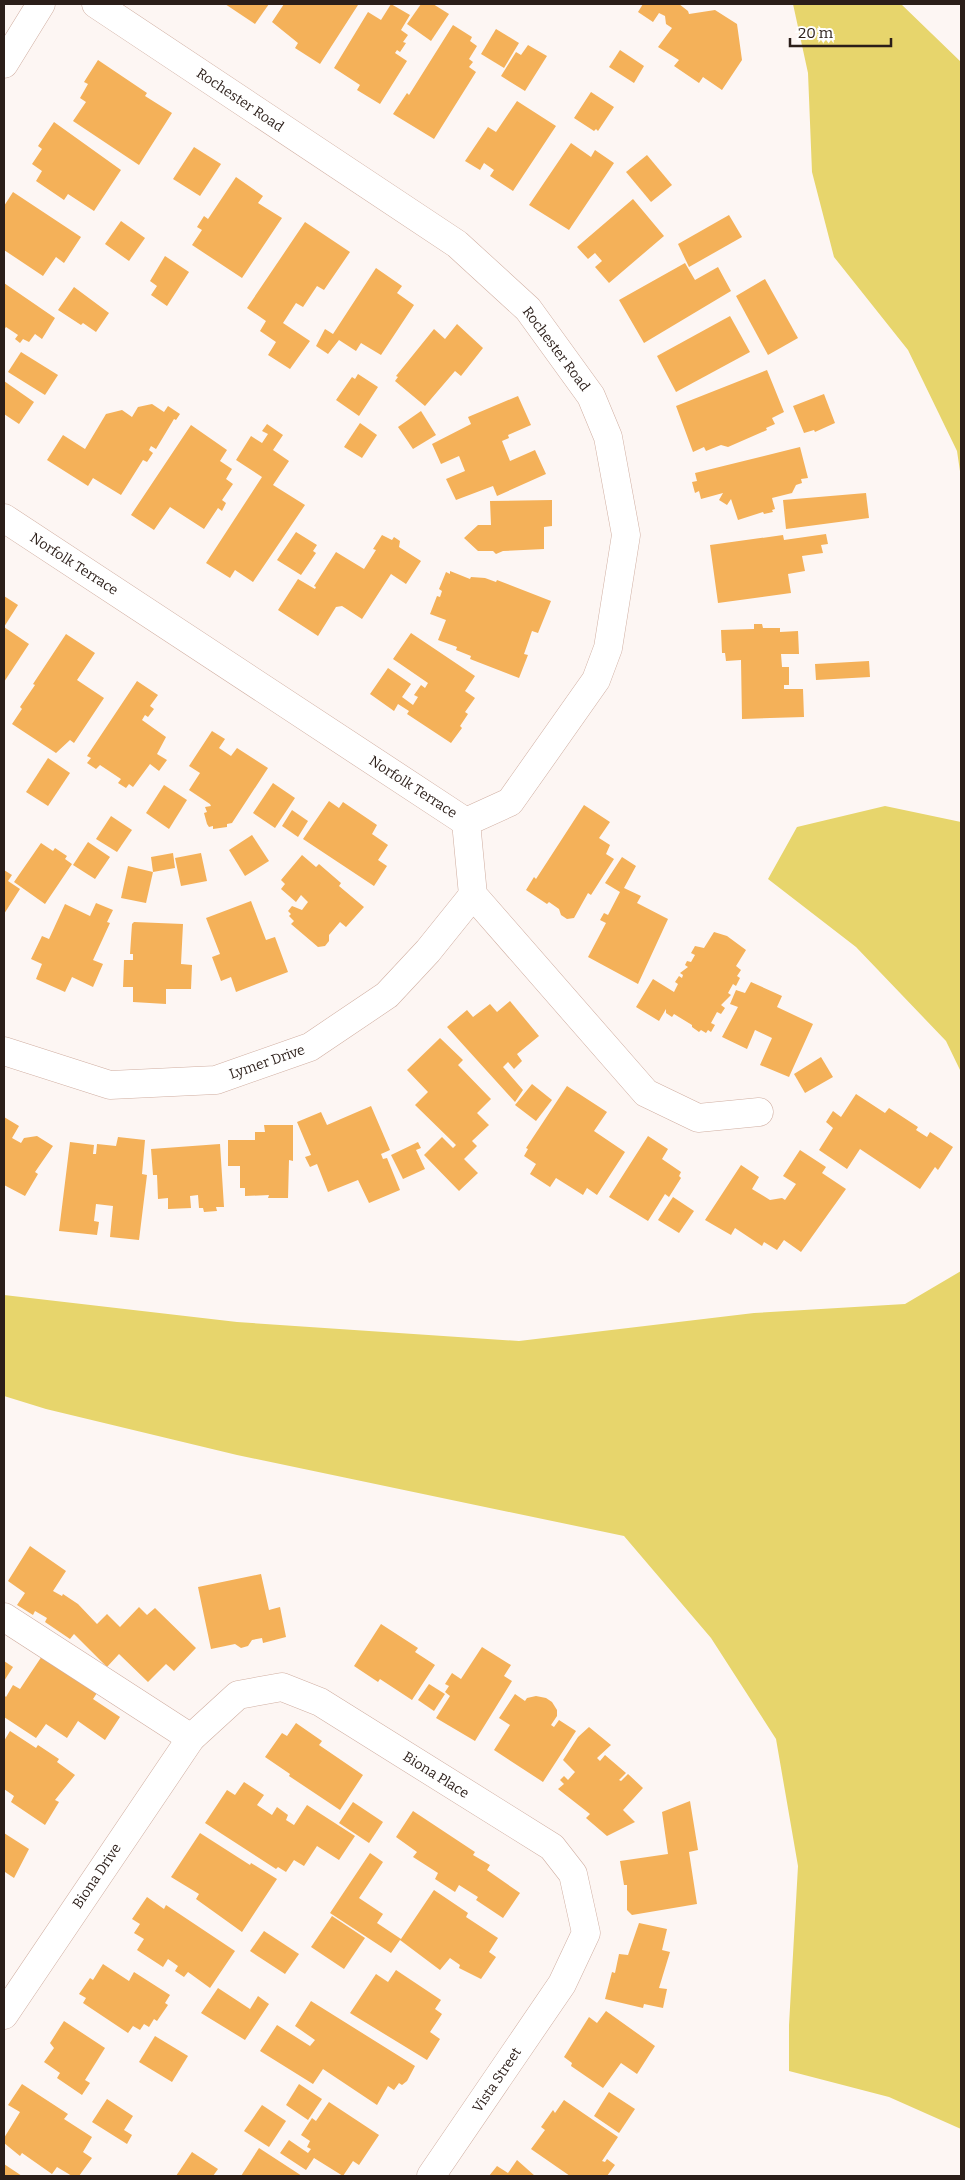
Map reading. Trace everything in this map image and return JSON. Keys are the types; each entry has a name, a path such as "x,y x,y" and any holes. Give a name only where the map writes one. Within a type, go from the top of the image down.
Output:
{"street":[{"path":"4,64 41,4"},
{"name":"Rochester Road","path":"96,4 457,244 528,308 592,396 608,437 626,535 608,648 596,680 510,802 466,822"},
{"name":"Norfolk Terrace","path":"4,518 466,822 473,895"},
{"path":"473,895 646,1093 698,1118 759,1112"},
{"name":"Lymer Drive","path":"4,1051 110,1085 216,1080 310,1047 387,995 428,951 473,895"},
{"path":"4,1617 191,1738"},
{"name":"Biona Place","path":"191,1738 238,1695 282,1687 320,1702 552,1847 573,1874 586,1933 562,1984"},
{"name":"Biona Drive","path":"4,2015 191,1738"},
{"name":"Vista Street","path":"432,2176 562,1984"}],"shaded area":[{"path":"793,4 901,4 961,62 961,478 957,451 908,350 834,257 812,172 808,73"},
{"path":"885,806 961,822 961,1072 946,1041 856,947 768,879 797,827"},
{"path":"961,1271 961,2129 889,2097 789,2071 789,2025 798,1866 776,1739 711,1638 624,1536 237,1455 46,1409 4,1396 4,1295 237,1322 519,1341 754,1313 905,1304"}],"building":[{"path":"225,4 269,4 255,24"},
{"path":"284,4 358,5 320,64 295,48 298,43 272,22"},
{"path":"391,4 410,15 401,30 408,35 403,42 406,43 400,52 397,50 395,53 407,61 380,104 357,90 360,85 334,68 368,12 381,20"},
{"path":"421,4 433,4 449,14 431,41 407,24"},
{"path":"643,4 679,4 689,14 715,10 737,24 742,60 722,90 703,77 699,83 674,66 679,60 658,47 672,28 666,24 665,16 659,13 653,22 638,12"},
{"path":"453,25 472,37 470,41 477,46 469,59 473,62 469,67 476,72 434,139 393,114 407,93 409,95"},
{"path":"496,29 519,43 504,68 481,54"},
{"path":"528,45 547,56 525,91 501,76 516,52 521,55"},
{"path":"620,50 644,66 634,83 609,67"},
{"path":"98,60 147,93 145,96 172,113 139,165 73,121 86,102 80,98 88,84 84,82"},
{"path":"591,92 614,107 598,131 596,129 594,131 574,118"},
{"path":"517,101 556,126 513,191 490,176 494,170 484,163 480,170 465,161 488,127 496,132"},
{"path":"54,122 121,170 94,211 68,194 64,200 36,181 42,171 32,164 42,149 38,146"},
{"path":"571,143 591,157 595,150 614,163 569,230 529,205"},
{"path":"194,147 221,164 200,196 173,179"},
{"path":"647,155 672,185 651,202 626,172"},
{"path":"236,177 263,196 258,203 282,218 242,278 192,245 202,230 197,227 204,216 208,219"},
{"path":"13,192 81,237 64,263 56,257 43,276 4,250 4,206"},
{"path":"633,199 664,236 609,283 595,267 602,261 595,253 588,259 577,247"},
{"path":"729,215 742,237 689,267 678,244"},
{"path":"121,221 145,238 129,261 105,244"},
{"path":"305,222 350,252 324,290 317,286 303,307 296,303 283,323 310,341 290,369 268,355 276,342 260,331 266,321 247,308"},
{"path":"165,256 189,272 167,306 151,295 157,286 150,281"},
{"path":"685,263 695,280 718,267 731,291 644,343 619,300"},
{"path":"376,268 402,286 397,293 414,305 381,355 361,343 356,351 339,340 328,354 316,346 325,329 333,334"},
{"path":"765,279 798,338 768,355 736,296"},
{"path":"4,283 55,318 42,339 35,334 29,342 23,339 20,343 15,339 18,335 6,327 4,330"},
{"path":"74,287 109,313 96,332 58,310"},
{"path":"730,316 750,352 676,392 657,356"},
{"path":"457,324 483,348 461,376 455,371 425,406 395,381 398,377 396,376 434,329 445,339"},
{"path":"21,352 58,375 45,395 8,372"},
{"path":"767,370 784,412 772,418 775,424 766,428 767,430 728,447 721,445 706,451 704,447 693,452 676,406"},
{"path":"358,374 378,387 359,416 336,400 352,377 355,379"},
{"path":"4,381 34,402 19,424 4,414"},
{"path":"824,394 835,423 815,432 814,430 804,433 793,406"},
{"path":"518,396 531,425 508,435 509,438 502,441 510,461 535,450 546,474 497,496 493,486 456,500 446,479 465,471 459,456 441,464 432,444 471,424 468,417"},
{"path":"152,404 164,412 168,406 180,414 176,420 174,419 156,449 151,446 149,450 153,453 147,462 143,460 121,495 93,478 88,486 47,460 63,435 85,449 106,414 122,410 132,417 138,407"},
{"path":"421,411 436,435 413,449 398,427"},
{"path":"360,423 377,435 362,458 344,447"},
{"path":"267,424 283,435 273,450 289,461 273,485 305,505 253,582 235,570 230,578 206,563 262,477 236,460 251,436 262,443 268,434 262,431"},
{"path":"191,425 227,450 220,461 232,469 226,479 233,484 222,500 226,503 222,511 218,508 204,529 170,507 154,530 131,515"},
{"path":"800,447 808,478 801,479 802,483 796,485 792,493 772,498 775,509 772,510 773,512 764,514 763,512 738,520 731,499 727,505 719,500 723,493 701,499 699,491 695,493 692,482 697,481 695,473"},
{"path":"866,493 869,518 786,529 783,500"},
{"path":"552,500 552,526 544,527 544,549 503,551 496,554 493,551 478,551 464,538 478,525 491,525 490,501"},
{"path":"296,532 317,545 313,551 316,553 301,575 277,560"},
{"path":"826,534 828,544 821,545 823,553 802,556 805,571 788,574 791,593 718,603 710,545 783,535 784,540"},
{"path":"382,535 392,540 394,537 400,541 399,547 421,561 406,584 391,574 362,619 342,606 336,607 318,636 278,610 298,579 315,589 316,587 314,586 336,552 364,569 376,550 373,549"},
{"path":"450,571 470,579 471,577 485,578 496,582 497,580 551,601 538,633 532,631 524,654 528,655 519,678 470,659 471,656 456,650 457,647 438,640 446,620 430,614 437,596 440,597 442,591 439,589 446,572 450,574"},
{"path":"4,596 18,605 4,627"},
{"path":"754,624 762,624 763,628 780,628 780,632 798,631 799,654 781,654 782,667 789,667 789,685 784,685 784,689 803,689 804,717 742,719 741,660 726,661 725,653 722,653 721,630 754,629"},
{"path":"4,627 29,644 4,682"},
{"path":"411,633 475,676 465,691 475,698 465,712 468,714 460,726 462,728 451,743 407,714 409,711 398,704 394,711 370,694 388,668 411,684 402,697 413,705 418,697 414,695 421,685 425,688 428,683 393,659"},
{"path":"66,634 95,653 77,680 104,698 74,743 70,740 56,753 12,724 22,709 20,707 35,685 33,684"},
{"path":"869,661 870,677 816,680 815,664"},
{"path":"137,681 158,695 150,706 154,709 148,717 145,715 142,720 166,737 157,754 167,760 159,771 150,764 133,787 129,784 126,788 118,783 121,779 100,765 96,769 87,763 91,758 87,756"},
{"path":"212,731 225,739 219,748 231,756 237,748 268,768 232,823 227,824 227,827 213,829 213,826 209,827 207,824 204,813 207,812 205,807 211,806 210,804 189,790 200,773 189,766"},
{"path":"48,758 70,773 48,806 26,792"},
{"path":"273,783 295,798 275,828 253,813"},
{"path":"164,785 187,800 169,829 146,813"},
{"path":"329,801 339,808 343,802 377,825 372,834 388,845 378,860 387,866 374,886 303,839"},
{"path":"584,805 610,822 599,838 610,845 606,854 614,859 591,895 588,893 574,918 567,919 561,915 559,909 549,902 547,904 526,890 534,877 536,879"},
{"path":"292,810 308,821 298,837 282,826"},
{"path":"111,816 132,830 117,852 96,839"},
{"path":"252,835 269,861 245,876 229,850"},
{"path":"88,842 110,857 95,879 73,865"},
{"path":"41,843 53,851 55,848 67,856 65,859 72,864 45,904 14,882"},
{"path":"173,853 175,868 153,872 151,857"},
{"path":"201,853 207,881 181,886 175,858"},
{"path":"302,855 316,867 319,864 341,883 339,886 364,907 346,927 340,922 329,935 329,941 325,946 318,947 291,924 294,921 289,916 291,914 288,911 292,906 302,910 308,902 301,895 296,902 281,889 285,884 281,880"},
{"path":"622,857 636,866 624,888 641,896 637,903 668,919 638,984 588,957 606,923 600,920 604,913 608,915 620,892 605,883"},
{"path":"128,866 153,872 146,903 121,898"},
{"path":"4,870 12,875 8,881 20,889 4,914"},
{"path":"251,901 266,940 275,937 288,972 236,992 231,977 221,981 212,957 220,954 206,918"},
{"path":"96,903 113,910 107,922 110,923 93,960 103,964 93,987 72,977 65,992 36,979 42,964 31,959 42,936 49,939 65,904 90,916"},
{"path":"134,922 183,924 181,964 192,965 191,989 166,989 166,1004 133,1002 133,987 123,987 124,960 133,960 133,954 130,954 132,924"},
{"path":"714,932 727,936 746,950 736,966 741,970 737,976 740,978 736,986 733,984 728,993 731,995 721,1005 725,1008 721,1014 717,1012 711,1023 715,1025 711,1032 708,1030 706,1033 701,1030 699,1032 692,1025 674,1014 672,1017 666,1013 666,1009 659,1021 636,1007 653,979 674,992 678,984 675,982 679,976 682,978 683,975 680,973 688,967 685,965 687,961 691,962 695,955 691,953 695,946 704,948"},
{"path":"751,982 782,996 777,1007 813,1024 789,1077 760,1065 772,1038 755,1030 747,1049 722,1037 738,1007 730,1004 736,990 745,993"},
{"path":"510,1001 539,1036 517,1054 522,1061 514,1069 508,1062 503,1067 523,1090 515,1102 447,1027 467,1010 473,1017 490,1004 497,1012"},
{"path":"440,1038 463,1060 458,1065 491,1099 477,1113 489,1125 472,1141 477,1146 464,1159 478,1173 459,1191 424,1155 442,1137 453,1148 456,1145 415,1105 428,1092 407,1070"},
{"path":"821,1057 833,1077 805,1093 794,1074"},
{"path":"532,1084 552,1100 536,1121 515,1105"},
{"path":"567,1086 607,1112 594,1131 625,1152 597,1195 587,1188 583,1195 556,1178 550,1187 530,1174 536,1164 524,1156 528,1149 526,1148"},
{"path":"856,1094 885,1113 889,1108 918,1127 916,1130 927,1137 930,1132 953,1147 938,1170 935,1167 920,1189 860,1149 847,1169 819,1150 833,1128 826,1122 833,1111 841,1117"},
{"path":"371,1106 390,1150 381,1154 383,1159 387,1158 400,1190 369,1203 358,1180 328,1192 317,1164 310,1167 305,1157 311,1155 297,1122 321,1112 327,1125"},
{"path":"4,1117 19,1126 12,1138 21,1143 24,1138 37,1136 53,1146 35,1172 38,1174 25,1196 4,1185"},
{"path":"264,1125 293,1125 293,1161 289,1160 288,1198 268,1198 269,1195 245,1196 245,1188 240,1188 240,1166 228,1166 228,1140 255,1140 255,1132 265,1132"},
{"path":"648,1136 668,1149 662,1159 681,1172 679,1176 681,1178 669,1197 665,1194 648,1221 609,1197"},
{"path":"118,1137 145,1140 142,1174 147,1175 139,1240 110,1237 113,1206 96,1204 94,1221 99,1222 97,1235 59,1231 70,1142 94,1145 93,1154 96,1154 97,1144 116,1146"},
{"path":"418,1142 421,1148 416,1150 425,1169 403,1179 391,1155"},
{"path":"220,1144 224,1207 216,1207 217,1211 204,1212 203,1208 199,1208 198,1195 190,1196 191,1208 168,1209 168,1198 158,1199 157,1175 153,1175 151,1149"},
{"path":"800,1150 826,1167 822,1173 846,1189 801,1252 784,1240 777,1250 764,1242 762,1246 735,1228 731,1235 705,1220 741,1165 759,1177 752,1189 770,1200 782,1198 785,1200 796,1184 783,1176"},
{"path":"673,1197 694,1211 679,1233 658,1220"},
{"path":"30,1546 66,1571 53,1591 62,1596 63,1594 78,1604 97,1624 107,1614 120,1627 139,1607 147,1615 155,1608 196,1648 174,1671 166,1664 148,1682 119,1654 107,1667 74,1634 70,1639 45,1622 47,1618 35,1611 33,1615 17,1605 25,1593 8,1581"},
{"path":"261,1574 269,1610 280,1607 286,1637 263,1643 262,1638 252,1640 248,1646 241,1648 235,1644 211,1649 198,1587"},
{"path":"381,1624 418,1648 415,1652 435,1665 412,1700 380,1679 378,1682 354,1666"},
{"path":"482,1647 511,1665 504,1676 512,1681 475,1741 436,1718 450,1696 445,1692 449,1686 445,1684 452,1673 461,1679"},
{"path":"42,1656 97,1693 93,1699 120,1717 105,1740 78,1721 67,1738 46,1724 36,1738 4,1717 4,1695 6,1697 13,1685 20,1689"},
{"path":"4,1661 13,1667 4,1681"},
{"path":"429,1684 445,1694 434,1711 418,1700"},
{"path":"515,1694 525,1701 527,1698 536,1696 546,1698 552,1702 557,1710 557,1716 551,1725 554,1727 559,1720 576,1731 543,1782 494,1750 510,1725 499,1718"},
{"path":"296,1723 322,1741 319,1745 363,1775 340,1810 289,1776 290,1774 265,1757 282,1733 287,1736"},
{"path":"589,1727 611,1745 597,1758 600,1761 605,1755 626,1773 619,1780 621,1781 628,1774 643,1788 623,1810 635,1822 607,1836 586,1818 590,1814 558,1789 564,1784 560,1780 564,1776 568,1780 575,1772 563,1760 578,1737"},
{"path":"10,1731 36,1748 38,1745 59,1759 57,1762 75,1775 55,1800 59,1802 45,1825 11,1802 14,1796 4,1789 4,1741"},
{"path":"244,1782 264,1795 257,1805 272,1815 277,1807 288,1815 286,1820 294,1825 307,1805 355,1836 339,1860 317,1846 304,1866 294,1860 286,1872 278,1867 276,1869 205,1823 227,1790 235,1795"},
{"path":"690,1801 698,1850 689,1852 697,1904 632,1915 627,1910 627,1885 624,1885 620,1861 668,1854 662,1812"},
{"path":"353,1802 383,1822 369,1843 339,1823"},
{"path":"413,1811 475,1852 473,1855 490,1865 487,1870 520,1893 503,1918 476,1900 478,1897 459,1885 455,1892 435,1879 438,1873 413,1857 417,1852 396,1837"},
{"path":"4,1833 29,1849 14,1878 5,1872 4,1874"},
{"path":"200,1833 250,1865 251,1863 277,1879 242,1932 196,1899 199,1894 171,1877"},
{"path":"370,1853 383,1862 359,1898 383,1914 377,1923 401,1939 434,1890 468,1913 466,1917 498,1938 489,1952 496,1957 481,1979 459,1968 460,1965 450,1958 440,1970 400,1940 391,1953 330,1913"},
{"path":"147,1897 164,1909 166,1905 235,1951 210,1988 188,1972 184,1977 175,1971 178,1966 168,1959 163,1967 137,1950 144,1939 134,1933 140,1924 132,1919"},
{"path":"332,1916 365,1938 344,1969 311,1947"},
{"path":"639,1923 667,1929 662,1950 670,1952 659,1988 667,1989 663,2008 644,2004 643,2008 605,1999 612,1972 615,1973 619,1954 628,1955"},
{"path":"264,1931 299,1954 285,1974 250,1951"},
{"path":"103,1964 129,1981 134,1972 170,1995 165,2003 168,2005 157,2021 154,2019 149,2027 144,2024 140,2030 133,2026 128,2033 83,2003 86,1998 79,1994 90,1978 93,1980"},
{"path":"396,1970 441,2000 435,2009 442,2014 430,2032 440,2039 427,2060 350,2013 376,1974 388,1982"},
{"path":"218,1988 250,2009 258,1996 269,2004 245,2040 201,2013"},
{"path":"311,2001 415,2066 407,2081 402,2085 399,2083 394,2090 388,2086 377,2105 323,2069 313,2084 260,2051 277,2025 310,2046 315,2040 295,2026"},
{"path":"606,2011 655,2046 637,2074 621,2063 603,2088 571,2066 572,2063 564,2057 589,2017 597,2023"},
{"path":"64,2021 105,2048 85,2080 90,2083 82,2095 57,2078 60,2073 44,2062 54,2048 50,2043"},
{"path":"155,2036 188,2056 172,2082 139,2062"},
{"path":"22,2084 68,2114 64,2119 92,2137 83,2152 92,2158 79,2176 72,2176 57,2167 52,2174 22,2153 20,2156 4,2143 4,2138 20,2112 8,2105"},
{"path":"299,2084 322,2099 308,2120 286,2105"},
{"path":"609,2092 635,2109 619,2133 594,2116"},
{"path":"107,2099 133,2116 124,2130 132,2135 127,2144 92,2122"},
{"path":"564,2100 618,2137 602,2161 605,2162 607,2159 615,2165 607,2176 570,2176 531,2149 545,2130 541,2127 553,2110 555,2113"},
{"path":"329,2102 379,2135 359,2165 353,2161 343,2176 314,2158 306,2170 280,2153 289,2140 308,2153 311,2149 307,2147 310,2141 301,2135 312,2118 316,2121"},
{"path":"262,2105 286,2121 269,2147 244,2131"},
{"path":"259,2148 302,2176 241,2176"},
{"path":"192,2152 218,2169 213,2176 176,2176"},
{"path":"517,2160 535,2176 489,2176 497,2166 508,2173"},
{"path":"4,2164 22,2176 4,2176"}]}
